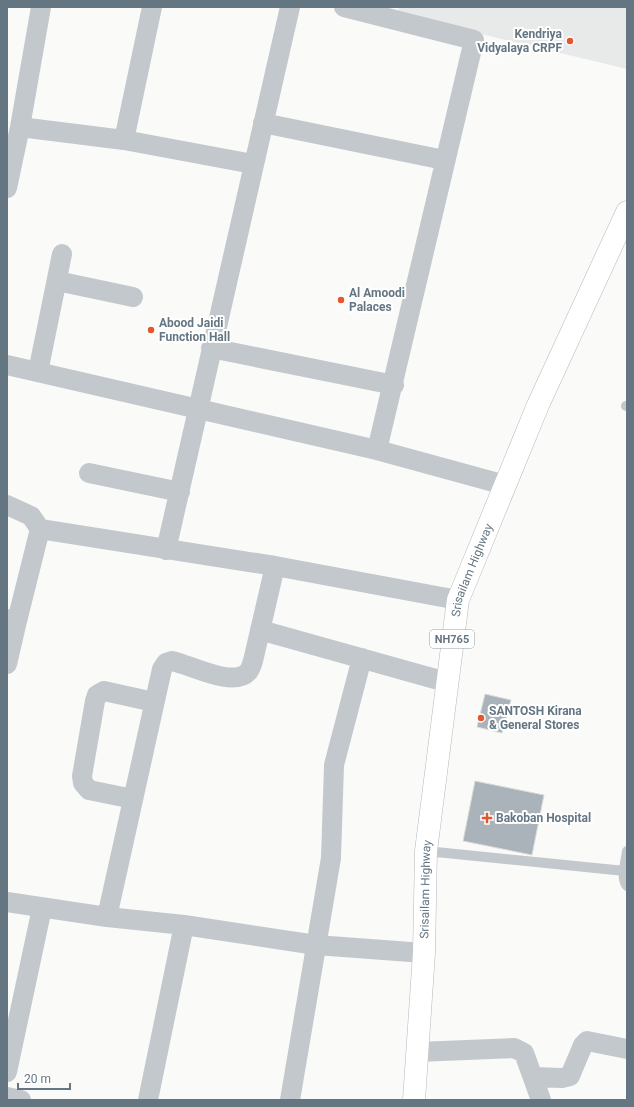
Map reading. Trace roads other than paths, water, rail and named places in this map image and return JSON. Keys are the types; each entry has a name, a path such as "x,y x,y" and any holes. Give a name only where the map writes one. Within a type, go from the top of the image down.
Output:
{"highway":[{"name":"Srisailam Highway","path":"414,1100 424,953 426,851 446,682 458,600 538,405 627,212"}],"street":[{"path":"7,188 20,127 41,7"},
{"path":"124,140 152,7"},
{"path":"166,550 290,7"},
{"path":"344,7 474,40 444,160 394,386 377,450"},
{"path":"263,123 444,160"},
{"path":"20,127 124,140 253,164"},
{"path":"38,372 62,254"},
{"path":"57,281 133,297"},
{"path":"211,348 394,386"},
{"path":"7,365 197,410 377,450 505,485"},
{"path":"89,474 180,492"},
{"path":"7,505 31,516 40,529 275,566 458,600"},
{"path":"7,664 12,620 40,529"},
{"path":"107,917 162,669 166,663 172,661 228,679 241,676 248,672 260,630 275,566"},
{"path":"260,630 446,682"},
{"path":"290,1100 331,858 334,765 362,658"},
{"path":"133,800 89,790 83,784 82,776 95,701 97,695 104,691 154,702"},
{"path":"7,902 107,917 184,925 316,946 424,953"},
{"path":"7,1072 42,908"},
{"path":"148,1100 184,925"},
{"path":"533,1077 562,1078 570,1076 583,1045 587,1041 627,1049"},
{"path":"417,1052 514,1048 524,1053 541,1100"},
{"path":"7,1097 21,1100"}],"lane":[{"path":"426,851 625,871"},
{"path":"627,851 624,882 627,886"}],"place":[{"name":"Kendriya Vidyalaya CRPF","path":"570,41"},
{"name":"Al Amoodi Palaces","path":"341,300"},
{"name":"Abood Jaidi Function Hall","path":"151,330"},
{"name":"SANTOSH Kirana & General Stores","path":"481,718"},
{"name":"Bakoban Hospital","path":"487,818"}]}
